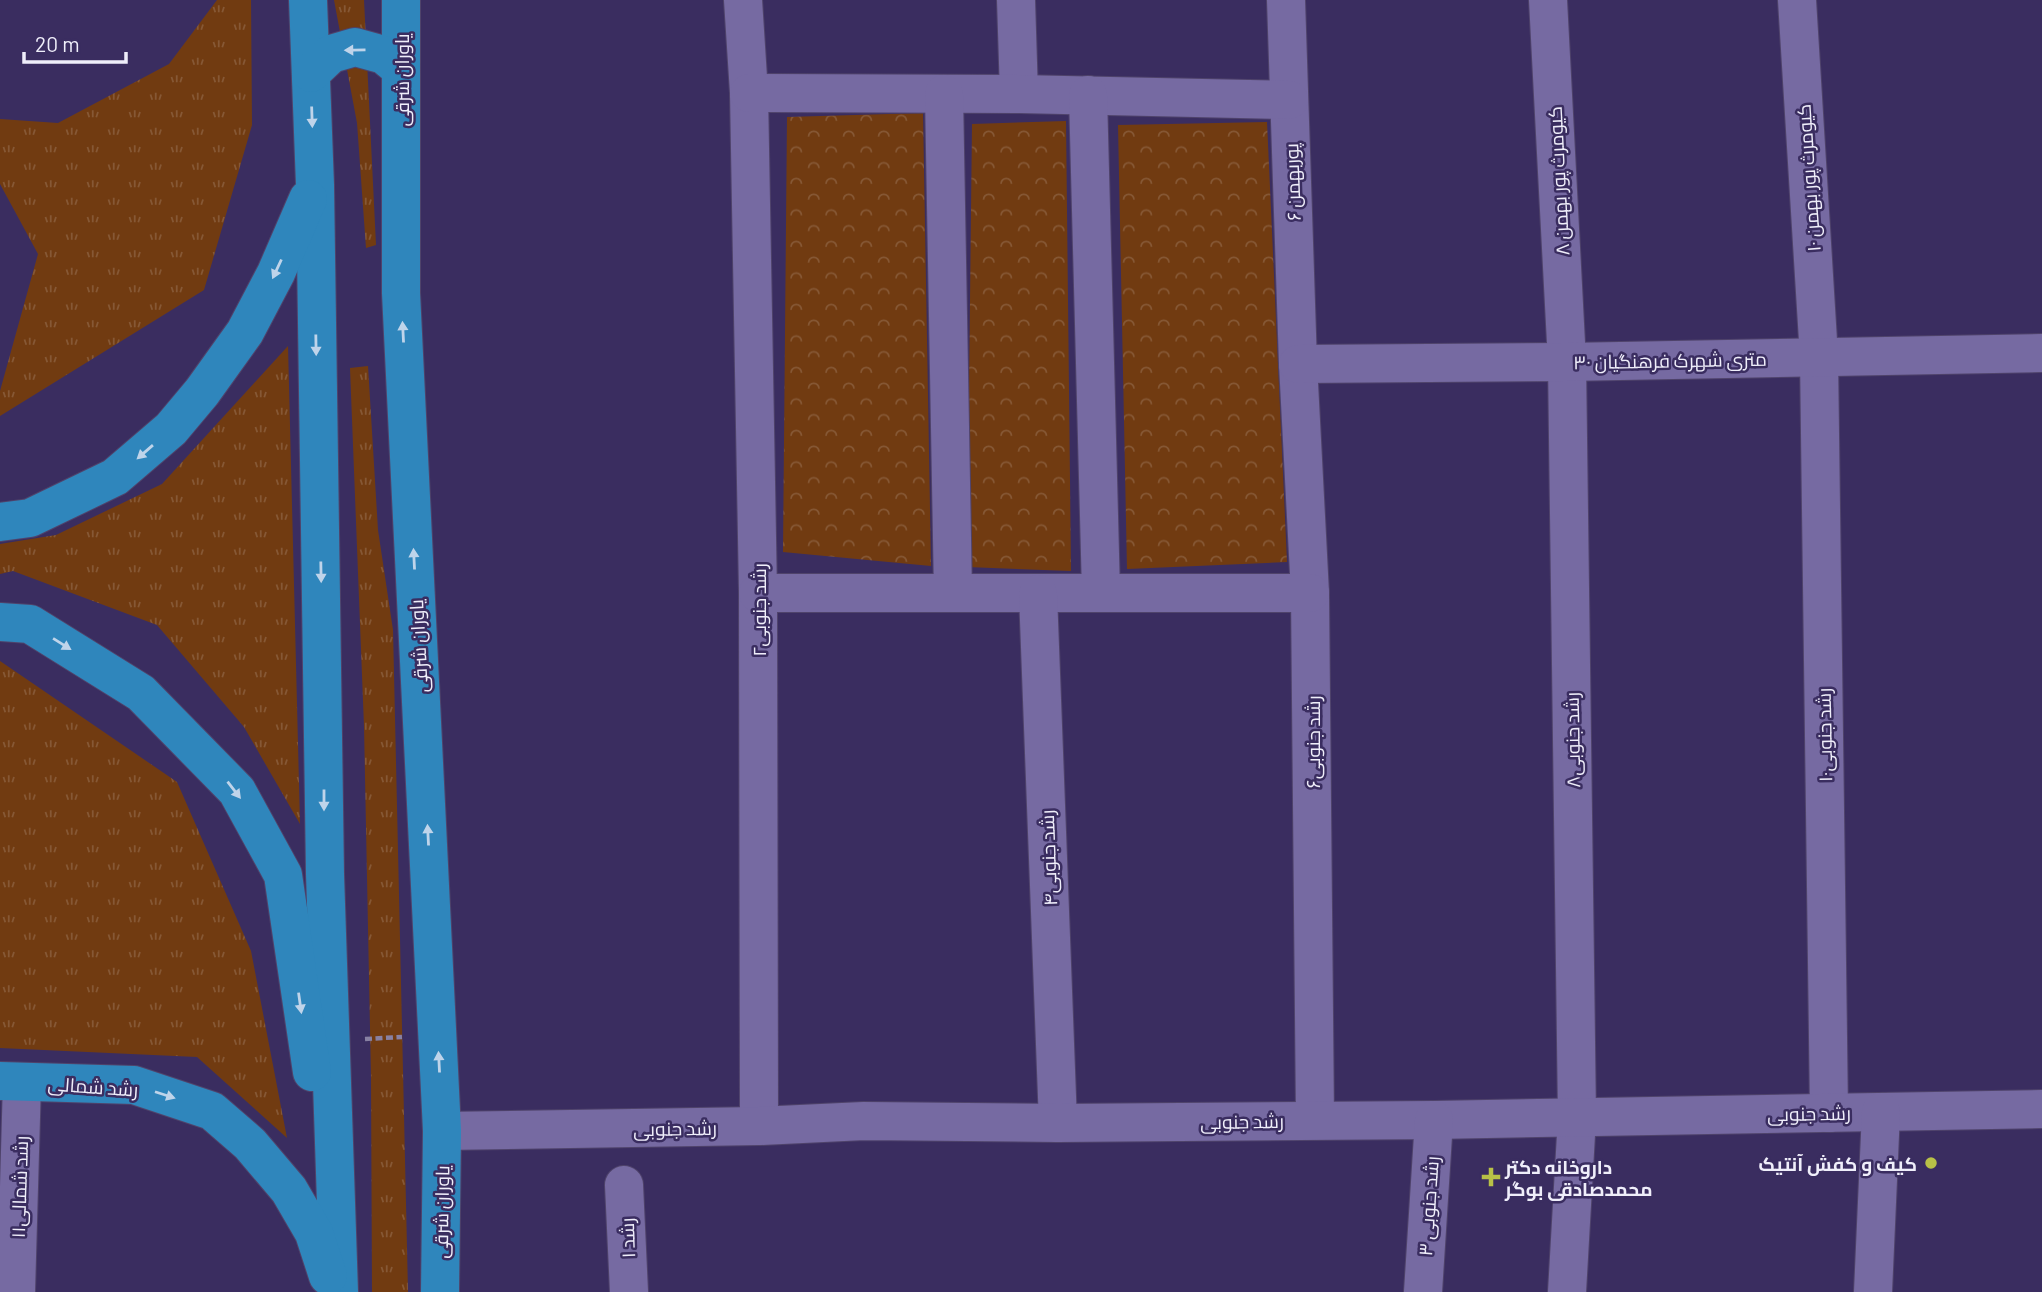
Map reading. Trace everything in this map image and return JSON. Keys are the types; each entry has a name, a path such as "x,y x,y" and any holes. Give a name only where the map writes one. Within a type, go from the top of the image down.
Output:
{"main road":[{"path":"308,0 315,184 325,874 339,1292"},
{"name":"یاوران شرقی","path":"401,0 401,293 442,1131 440,1292"},
{"path":"311,73 331,54 355,47 384,55 401,69"},
{"path":"0,522 30,518 115,477 171,429 246,332 276,273 315,184"},
{"path":"0,622 30,624 141,693 237,791 283,874 306,1042 336,1201"},
{"name":"رشد شمالی","path":"11,1081 134,1085 212,1111 250,1144 289,1190 314,1233 333,1292"}],"street":[{"name":"رشد جنوبی۲","path":"743,0 748,93 758,593 759,1126"},
{"path":"1016,0 1018,94"},
{"name":"پوربهمن ۶","path":"1286,0 1298,364"},
{"name":"کیومرث پور بهمن ۸","path":"1548,0 1567,362"},
{"name":"کیومرث پور بهمن ۱۰","path":"1797,0 1819,357"},
{"path":"748,93 1018,94 1289,100"},
{"path":"944,94 953,593"},
{"path":"1088,95 1101,592"},
{"name":"۳۰ متری شهرک فرهنگیان","path":"1298,364 2042,353"},
{"name":"رشد جنوبی۱۰","path":"1819,357 1829,1113"},
{"name":"رشد جنوبی۸","path":"1567,362 1577,1117 1567,1292"},
{"name":"رشد جنوبی۶","path":"1298,364 1311,593 1314,1120"},
{"path":"758,593 1311,593"},
{"name":"رشد جنوبی۴","path":"1038,594 1058,1123"},
{"name":"رشد شمالی۱۱","path":"11,1081 16,1292"},
{"name":"رشد جنوبی","path":"442,1131 759,1126 864,1121 1058,1123 1434,1120 2042,1109"},
{"path":"1872,1292 1881,1112"},
{"name":"رشد جنوبی ۳","path":"1423,1292 1434,1120"},
{"name":"رشد ۱","path":"624,1185 629,1292"}],"path":[{"path":"330,1041 438,1035"}],"green space":[{"path":"217,0 251,0 252,125 204,290 0,416 0,391 38,254 0,184 0,119 58,123 169,64"},
{"path":"334,0 364,0 376,245 366,248 357,123"},
{"path":"923,113 931,566 783,552 787,117"},
{"path":"1066,121 1071,571 967,567 972,124"},
{"path":"1267,122 1287,562 1127,569 1118,125"},
{"path":"288,346 300,824 244,727 157,625 13,571 0,574 0,544 56,535 162,484"},
{"path":"368,366 378,530 393,630 408,1292 372,1292 364,726 350,368"},
{"path":"0,661 177,782 251,951 287,1138 197,1057 0,1048"}],"place":[{"name":"کیف و کفش آنتیک","path":"1931,1163"},
{"name":"داروخانه دکتر محمدصادقی بوگر","path":"1491,1177"}]}
